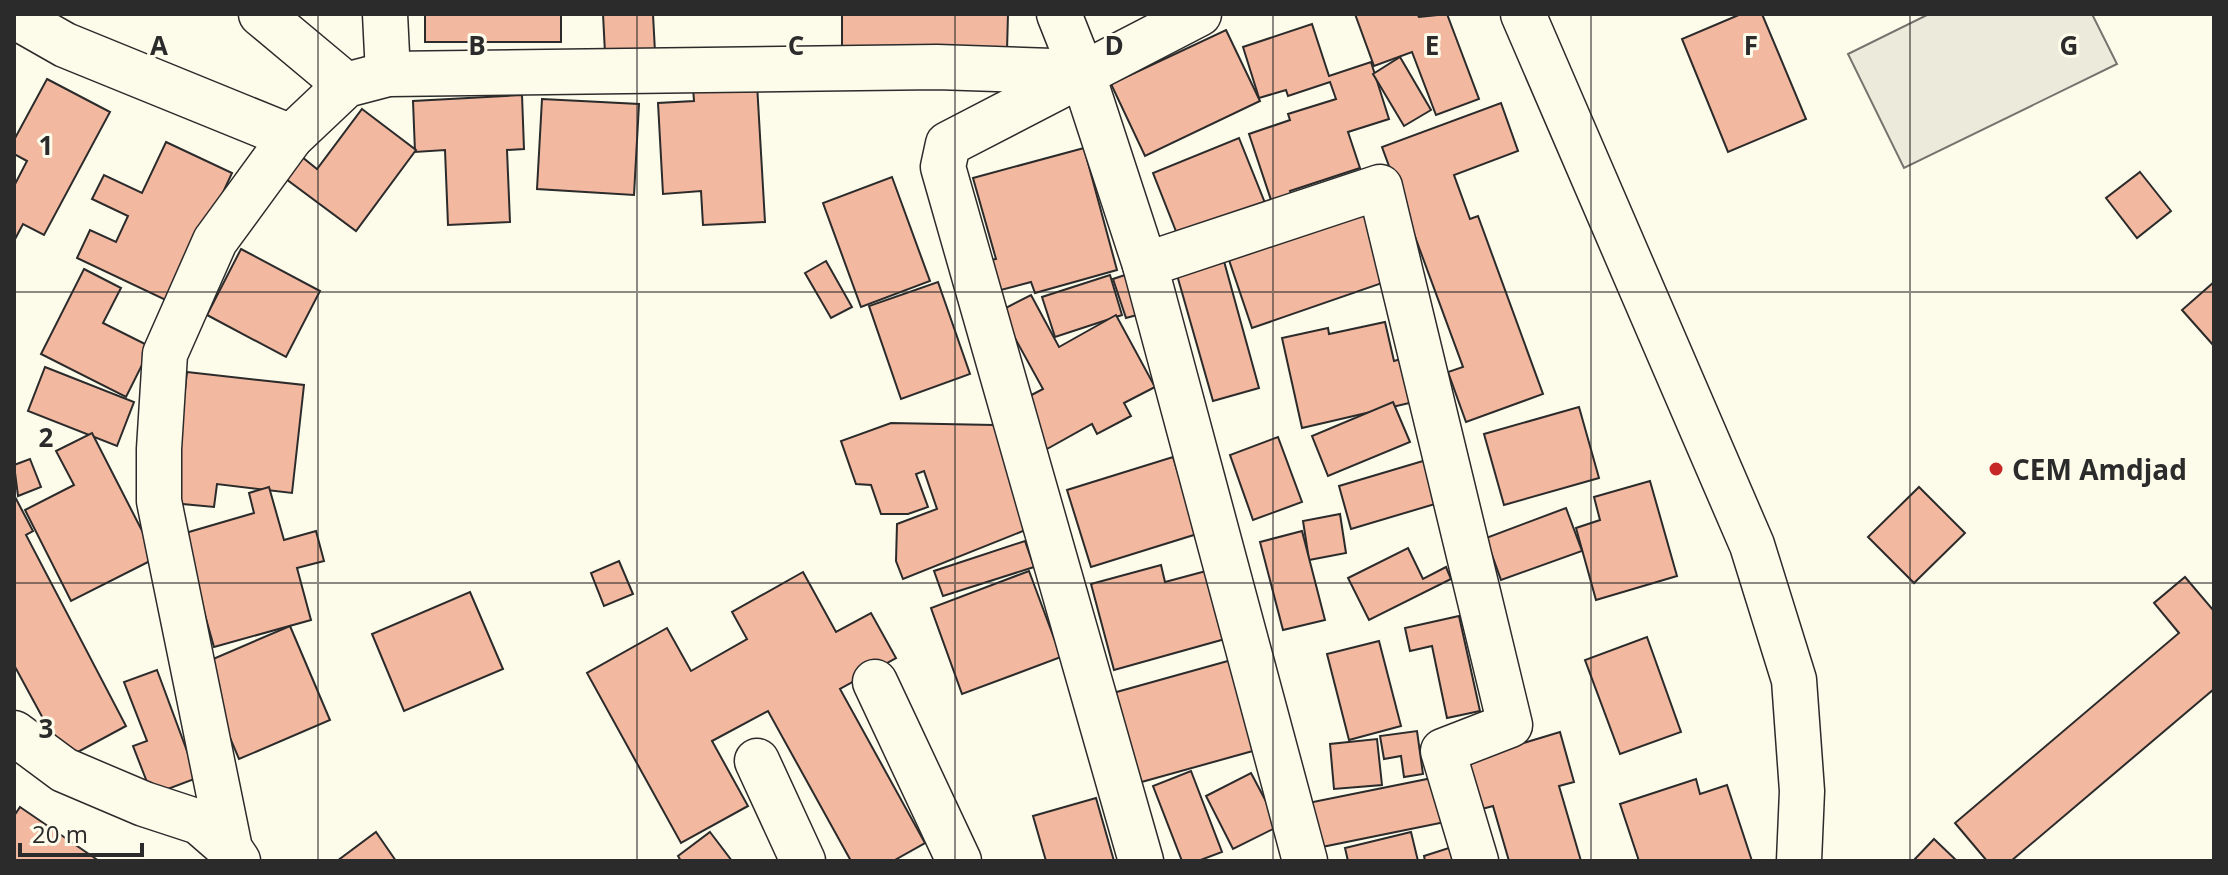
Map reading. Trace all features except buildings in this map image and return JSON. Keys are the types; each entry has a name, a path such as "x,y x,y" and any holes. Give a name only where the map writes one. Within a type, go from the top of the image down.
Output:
{"street":[{"path":"261,14 346,85"},
{"path":"385,14 388,74"},
{"path":"1059,14 1082,72 1145,265 1305,861"},
{"path":"1141,861 943,167 948,144 1199,14"},
{"path":"1523,14 1752,545 1794,680 1802,791 1799,861"},
{"path":"16,26 78,30 291,137"},
{"path":"234,855 159,501 165,354 215,241 291,137 346,85 388,74 937,67 1082,72"},
{"path":"1145,265 1380,187 1510,725 1443,751 1476,861"},
{"path":"875,682 956,860"},
{"path":"14,733 64,770 144,804 199,822 234,855"},
{"path":"757,761 803,861"}],"shaded area":[{"path":"1929,14 2092,14 2117,64 1904,168 1848,54"}],"place":[{"name":"CEM Amdjad","path":"1996,469"}]}
